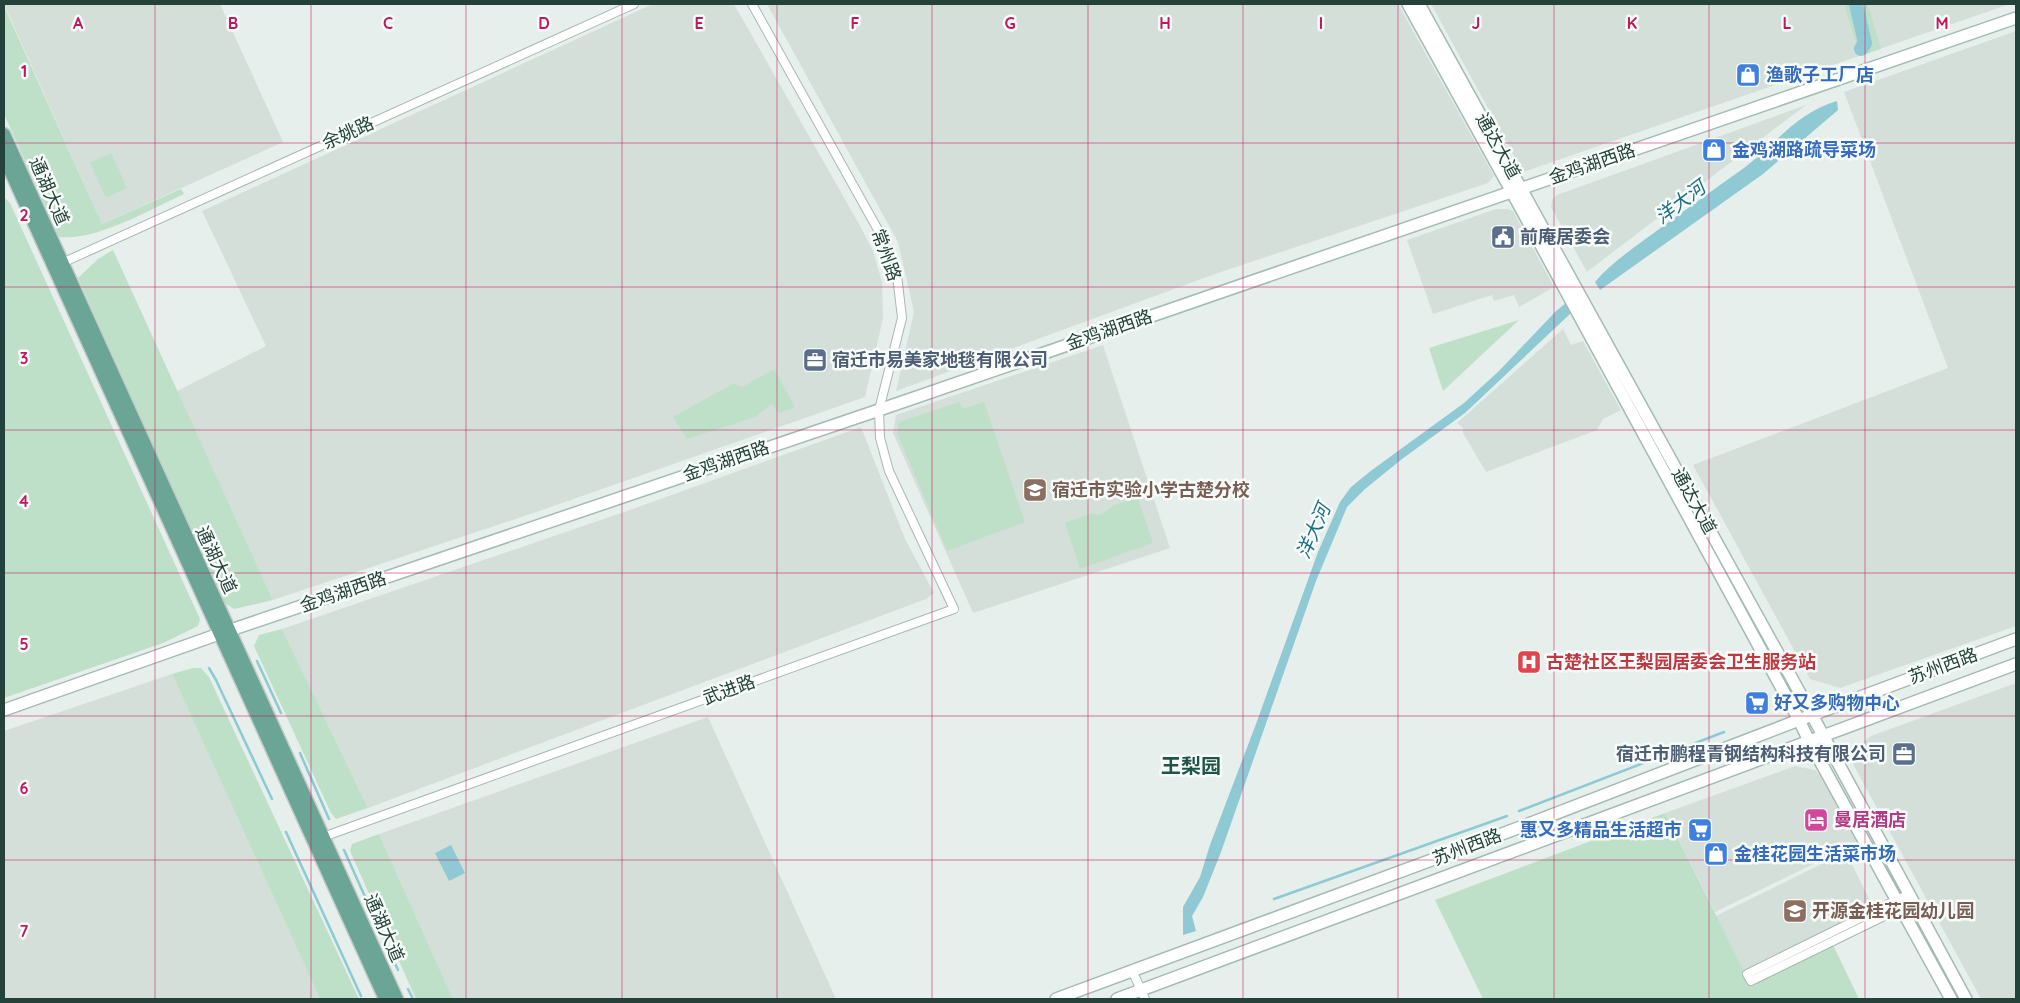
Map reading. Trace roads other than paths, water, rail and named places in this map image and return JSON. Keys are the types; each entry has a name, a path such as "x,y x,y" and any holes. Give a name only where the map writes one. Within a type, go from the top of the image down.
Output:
{"main road":[{"name":"通达大道","path":"1408,4 1517,190 1812,715 1966,999"},
{"name":"通达大道","path":"1419,4 1809,741 1951,999"},
{"name":"金鸡湖西路","path":"4,710 224,632 879,410 2016,18"},
{"name":"通湖大道","path":"4,134 385,999"},
{"name":"通湖大道","path":"4,157 224,632 323,837 397,999"},
{"name":"苏州西路","path":"1056,999 1508,832 2016,638"},
{"name":"苏州西路","path":"1117,999 1143,995 1181,975 2016,664"},
{"path":"1174,955 1181,975"},
{"path":"1086,988 1090,999"}],"street":[{"name":"余姚路","path":"62,263 634,4"},
{"name":"常州路","path":"752,4 882,237 897,275 902,318 879,410 880,438 889,471 954,608"},
{"name":"武进路","path":"323,837 954,608"},
{"path":"1808,949 1751,981 1748,974 1808,949 1911,898"},
{"path":"1132,970 1143,995"}],"water":[{"path":"1837,101 1838,110 1763,174 1600,290 1595,282 1621,257 1756,159 1798,121 1823,106"},
{"path":"1566,303 1571,313 1465,413 1402,459 1365,489 1347,507 1316,581 1221,852 1203,897 1192,916 1196,931 1183,935 1183,907 1200,877 1210,845 1318,552 1340,502 1351,487 1372,470 1464,403 1499,371 1556,311"},
{"path":"451,845 465,873 449,881 435,853"}],"waterway":[{"name":"洋大河","path":"1856,4 1865,43 1861,49"},
{"path":"257,661 281,713"},
{"path":"209,668 272,799"},
{"path":"1519,811 1724,732"},
{"path":"300,753 329,819"},
{"path":"1274,899 1507,816"},
{"path":"286,832 361,996"},
{"path":"344,850 398,970"},
{"path":"408,989 413,999"}],"place":[{"name":"渔歌子工厂店","path":"1748,75"},
{"name":"金鸡湖路疏导菜场","path":"1714,150"},
{"name":"前庵居委会","path":"1503,237"},
{"name":"宿迁市易美家地毯有限公司","path":"815,360"},
{"name":"宿迁市实验小学古楚分校","path":"1035,490"},
{"name":"古楚社区王梨园居委会卫生服务站","path":"1529,662"},
{"name":"好又多购物中心","path":"1757,703"},
{"name":"宿迁市鹏程青钢结构科技有限公司","path":"1904,754"},
{"name":"曼居酒店","path":"1816,820"},
{"name":"惠又多精品生活超市","path":"1700,830"},
{"name":"金桂花园生活菜市场","path":"1716,854"},
{"name":"开源金桂花园幼儿园","path":"1795,911"}],"district":[{"name":"王梨园","path":"1191,766"}]}
